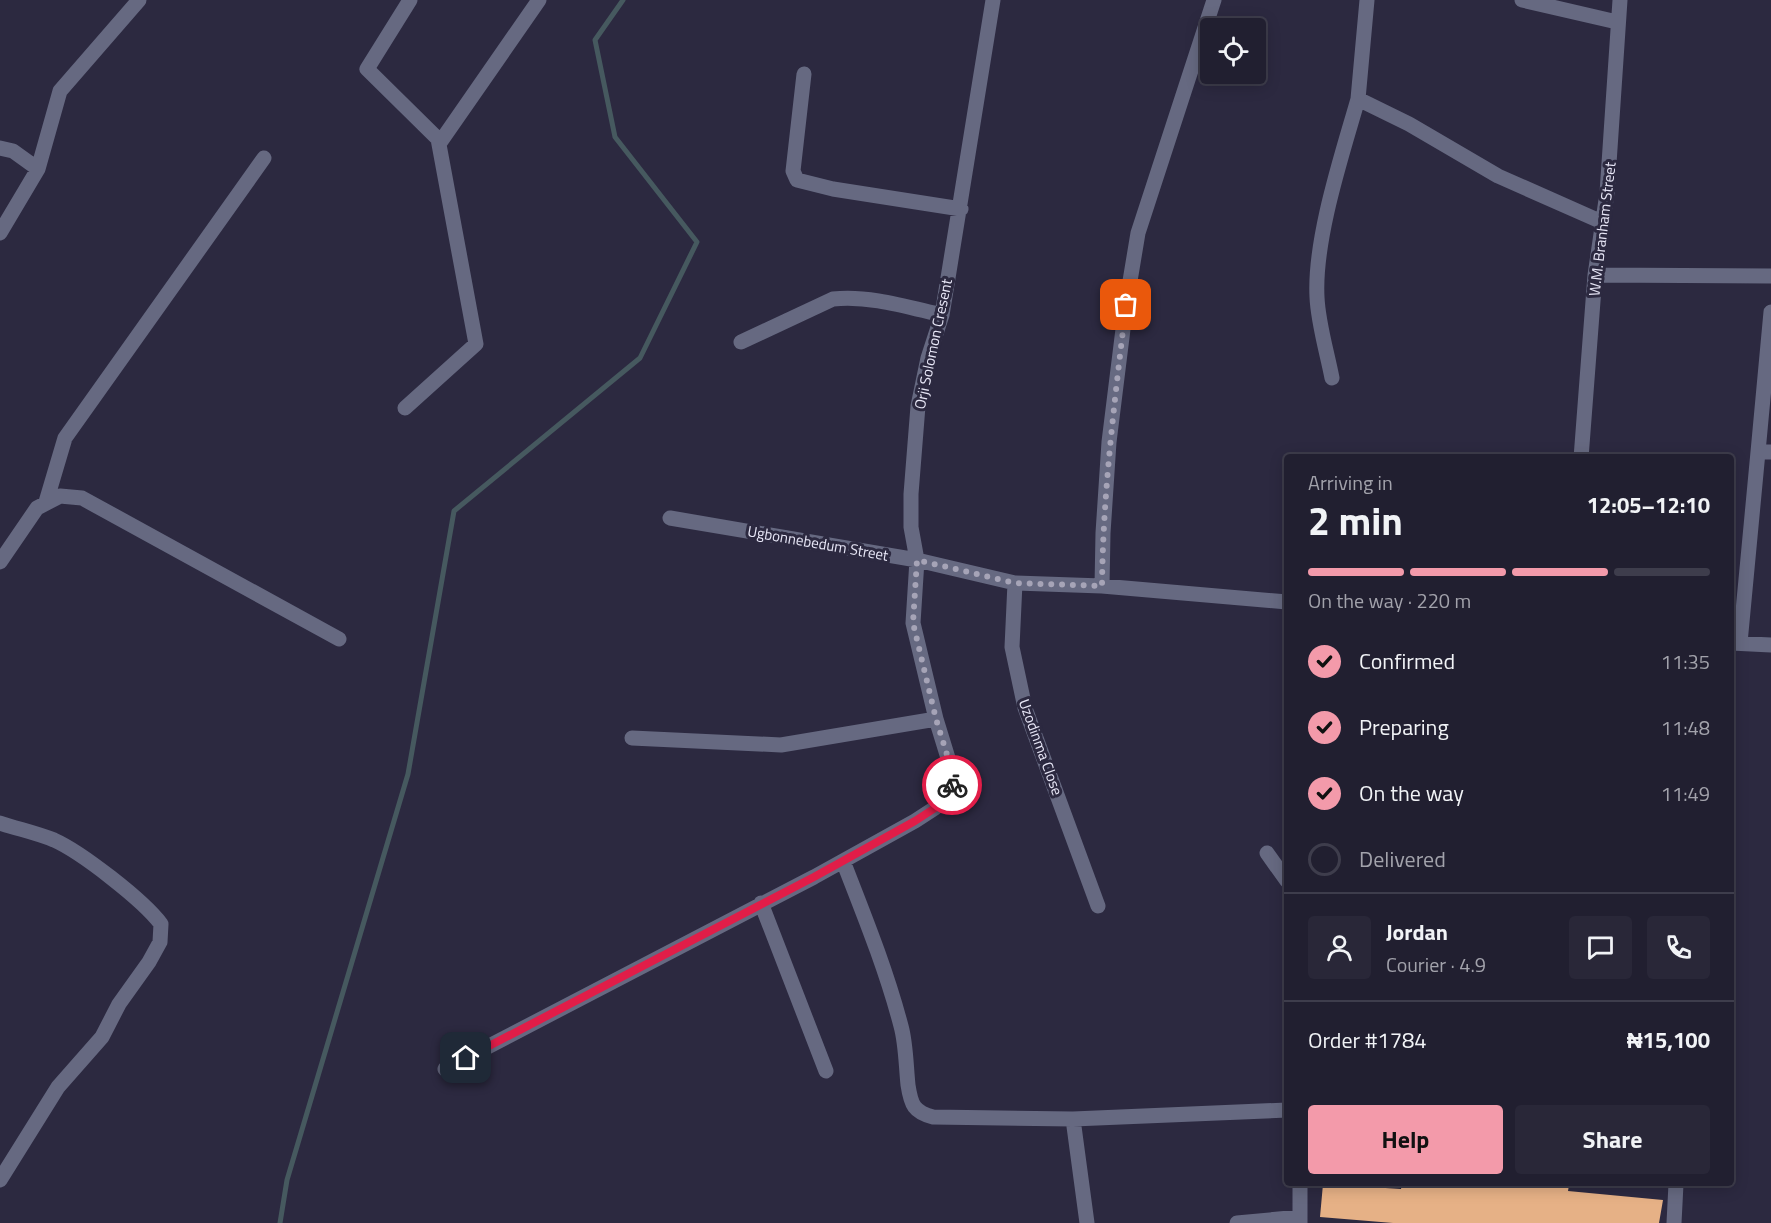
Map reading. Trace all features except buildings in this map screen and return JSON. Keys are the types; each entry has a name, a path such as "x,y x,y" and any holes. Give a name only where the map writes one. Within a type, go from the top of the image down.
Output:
{"street":[{"path":"0,233 38,169 60,91 139,0"},
{"path":"405,408 476,344 438,139 367,69 410,0"},
{"path":"439,144 539,0"},
{"name":"Orji Solomon Cresent","path":"445,1069 843,861 915,821 935,808 948,795 953,783 952,771 936,719 913,623 917,560 911,527 911,494 918,406 942,315 961,209 993,0"},
{"path":"1102,586 1109,442 1126,305 1138,233 1214,0"},
{"path":"1332,378 1317,299 1317,282 1326,221 1358,99 1367,0"},
{"path":"1522,0 1617,22"},
{"name":"W.M. Branham Street","path":"1581,454 1595,275 1611,153 1620,0"},
{"path":"804,74 793,171 797,180 833,189 961,209"},
{"path":"1358,99 1409,123 1498,176 1602,222"},
{"path":"0,148 13,151 38,169"},
{"path":"46,502 65,438 264,158"},
{"path":"1595,275 1771,276"},
{"path":"741,342 833,299 849,297 877,301 942,315"},
{"path":"1771,312 1765,452 1736,643 1771,645"},
{"path":"0,562 37,508 60,496 82,498 339,639"},
{"name":"Ugbonnebedum Street","path":"670,518 917,560 1015,583 1102,586 1284,602"},
{"name":"Uzodinma Close","path":"1015,583 1012,647 1025,708 1098,906"},
{"path":"632,738 782,745 936,719"},
{"path":"0,823 55,840 151,910 161,924 160,942 149,962 119,1004 102,1037 58,1087 0,1180"},
{"path":"1267,853 1284,877"},
{"path":"843,861 882,964 902,1028 913,1109 933,1117 1073,1119 1284,1110"},
{"path":"761,903 826,1071"},
{"path":"1073,1119 1087,1223"},
{"path":"1237,1223 1300,1220 1300,1186"},
{"path":"1674,1223 1676,1186"}],"waterway":[{"path":"280,1223 287,1180 408,774 454,511 640,358 697,242 615,137 595,40 623,0"}],"way so far":[{"path":"952,785 952,771 936,719 913,623 913,594 917,560 1015,583 1102,586 1109,442 1126,305"}],"route":[{"path":"466,1058 814,877 915,821 935,808 948,795 952,785"}]}
